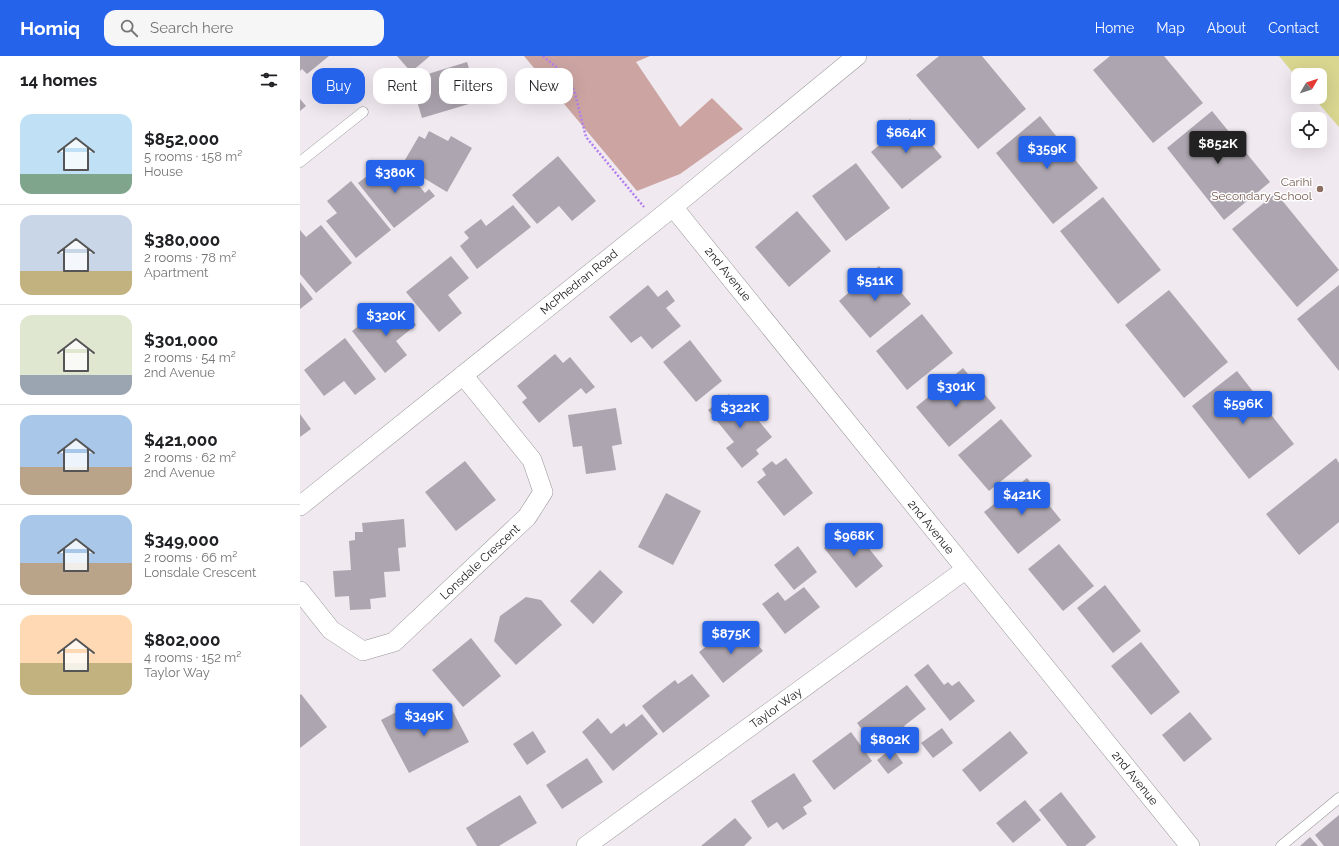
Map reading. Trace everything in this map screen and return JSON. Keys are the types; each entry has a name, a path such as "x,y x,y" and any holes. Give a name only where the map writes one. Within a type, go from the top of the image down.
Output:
{"street":[{"name":"McPhedran Road","path":"300,506 673,207 857,56"},
{"name":"2nd Avenue","path":"673,207 966,570 1180,843"},
{"name":"Lonsdale Crescent","path":"300,591 330,630 363,651 394,642 527,517 543,492 532,460 463,375"},
{"name":"Taylor Way","path":"586,846 966,570"}],"lane":[{"path":"300,162 363,112"},
{"path":"1281,846 1339,798"}],"path":[{"path":"543,56 556,67 574,90 586,137 655,221"}],"shaded area":[{"path":"524,56 650,56 636,62 680,127 712,98 743,129 680,174 637,191 564,104 573,104 573,68 534,68"},
{"path":"1279,56 1339,56 1339,127 1319,104 1327,104 1327,68 1291,68 1291,71"}],"building":[{"path":"300,56 329,56 314,68 312,68 312,70 307,74 302,69 300,71"},
{"path":"397,56 430,56 416,68 408,68"},
{"path":"939,56 982,56 1026,109 978,149 916,75"},
{"path":"1110,56 1164,56 1203,103 1153,143 1093,70"},
{"path":"467,62 469,68 447,68"},
{"path":"439,71 439,104 469,104 422,118 418,104 431,104 431,73"},
{"path":"300,99 306,106 300,111"},
{"path":"1212,111 1270,182 1224,220 1167,148"},
{"path":"1040,116 1098,188 1053,224 996,153"},
{"path":"910,119 942,157 902,189 871,152"},
{"path":"429,131 448,141 451,136 472,148 447,192 402,165 419,136 425,139"},
{"path":"558,156 596,201 572,221 559,206 537,224 512,195"},
{"path":"384,163 397,179 407,171 425,193 429,189 435,196 394,228 358,183"},
{"path":"856,163 890,208 846,241 812,196"},
{"path":"351,181 391,230 356,258 326,221 337,213 327,201"},
{"path":"1276,193 1339,270 1297,307 1232,229"},
{"path":"1103,197 1161,270 1118,304 1060,231"},
{"path":"513,205 531,227 477,269 460,246 469,238 464,232 481,219 486,226"},
{"path":"797,211 831,251 789,287 755,247"},
{"path":"321,225 352,263 316,293 300,274 300,230 306,237"},
{"path":"451,256 469,278 448,295 462,313 439,332 406,292"},
{"path":"879,266 911,304 870,338 839,301"},
{"path":"300,282 313,299 300,309"},
{"path":"648,285 658,297 667,290 675,301 666,308 681,326 652,349 641,336 631,343 609,317"},
{"path":"1339,285 1339,371 1297,319"},
{"path":"1169,290 1228,362 1184,398 1125,325"},
{"path":"400,304 416,325 396,341 407,355 385,373 352,331 370,317 375,323"},
{"path":"922,314 953,353 907,390 876,351"},
{"path":"345,338 376,379 355,395 344,381 324,396 304,370"},
{"path":"690,340 722,381 696,402 663,362"},
{"path":"555,354 563,363 570,357 595,387 586,394 581,388 539,423 522,402 527,398 517,386"},
{"path":"963,368 996,408 949,447 916,407"},
{"path":"1237,371 1294,444 1249,479 1192,406"},
{"path":"729,394 735,402 740,398 772,437 756,450 759,454 742,468 726,448 734,442 708,410"},
{"path":"616,408 622,444 612,446 616,470 586,474 582,446 573,447 568,415"},
{"path":"300,414 311,429 300,437"},
{"path":"1001,419 1032,456 989,491 958,455"},
{"path":"786,458 813,493 784,516 757,482 766,475 762,469 772,461 776,465"},
{"path":"1336,458 1339,463 1339,522 1299,555 1266,514"},
{"path":"465,461 496,500 456,531 425,492"},
{"path":"1027,478 1061,520 1018,554 984,512"},
{"path":"666,493 701,511 673,565 638,547"},
{"path":"404,519 406,547 398,548 400,571 384,572 386,597 370,599 371,609 350,610 349,596 335,597 333,571 351,570 349,541 355,540 355,532 363,532 362,523"},
{"path":"851,526 883,566 856,588 824,548"},
{"path":"1059,544 1094,586 1063,611 1028,569"},
{"path":"798,546 817,572 794,590 774,565"},
{"path":"600,570 623,592 593,624 570,601"},
{"path":"1105,585 1141,631 1113,653 1077,608"},
{"path":"804,587 820,607 785,634 762,604 778,592 785,601"},
{"path":"526,597 541,600 562,625 516,665 494,641 500,616"},
{"path":"747,630 763,651 723,683 699,652 721,635 728,645"},
{"path":"471,638 501,676 463,707 432,670"},
{"path":"1141,642 1180,692 1151,715 1111,666"},
{"path":"928,664 944,685 948,682 952,686 959,681 975,701 950,721 914,675"},
{"path":"692,674 710,696 663,733 642,706 675,680 678,684"},
{"path":"907,685 926,709 904,726 908,731 891,744 888,740 877,749 857,723"},
{"path":"301,694 327,727 300,748 300,695"},
{"path":"450,706 469,742 409,773 381,720 406,707 415,724"},
{"path":"1190,712 1212,739 1184,762 1162,735"},
{"path":"642,714 658,734 613,771 582,732 598,718 611,734 624,723 626,727"},
{"path":"942,728 953,743 933,758 921,743"},
{"path":"533,731 546,752 527,765 513,744"},
{"path":"1010,731 1028,753 980,792 962,770"},
{"path":"851,732 872,761 834,790 812,761"},
{"path":"892,748 903,763 888,774 877,760"},
{"path":"587,758 603,782 562,809 546,785"},
{"path":"794,773 812,801 803,807 807,814 783,830 777,822 768,828 751,801"},
{"path":"1061,792 1096,837 1085,846 1067,846 1039,810"},
{"path":"520,795 537,823 499,846 477,846 466,828"},
{"path":"1025,800 1041,820 1013,843 996,823"},
{"path":"1339,815 1339,846 1324,846 1315,835"},
{"path":"735,818 752,838 744,846 701,846"},
{"path":"1310,837 1318,846 1300,846"}],"place":[{"name":"Carihi Secondary School","path":"1320,189"}]}
